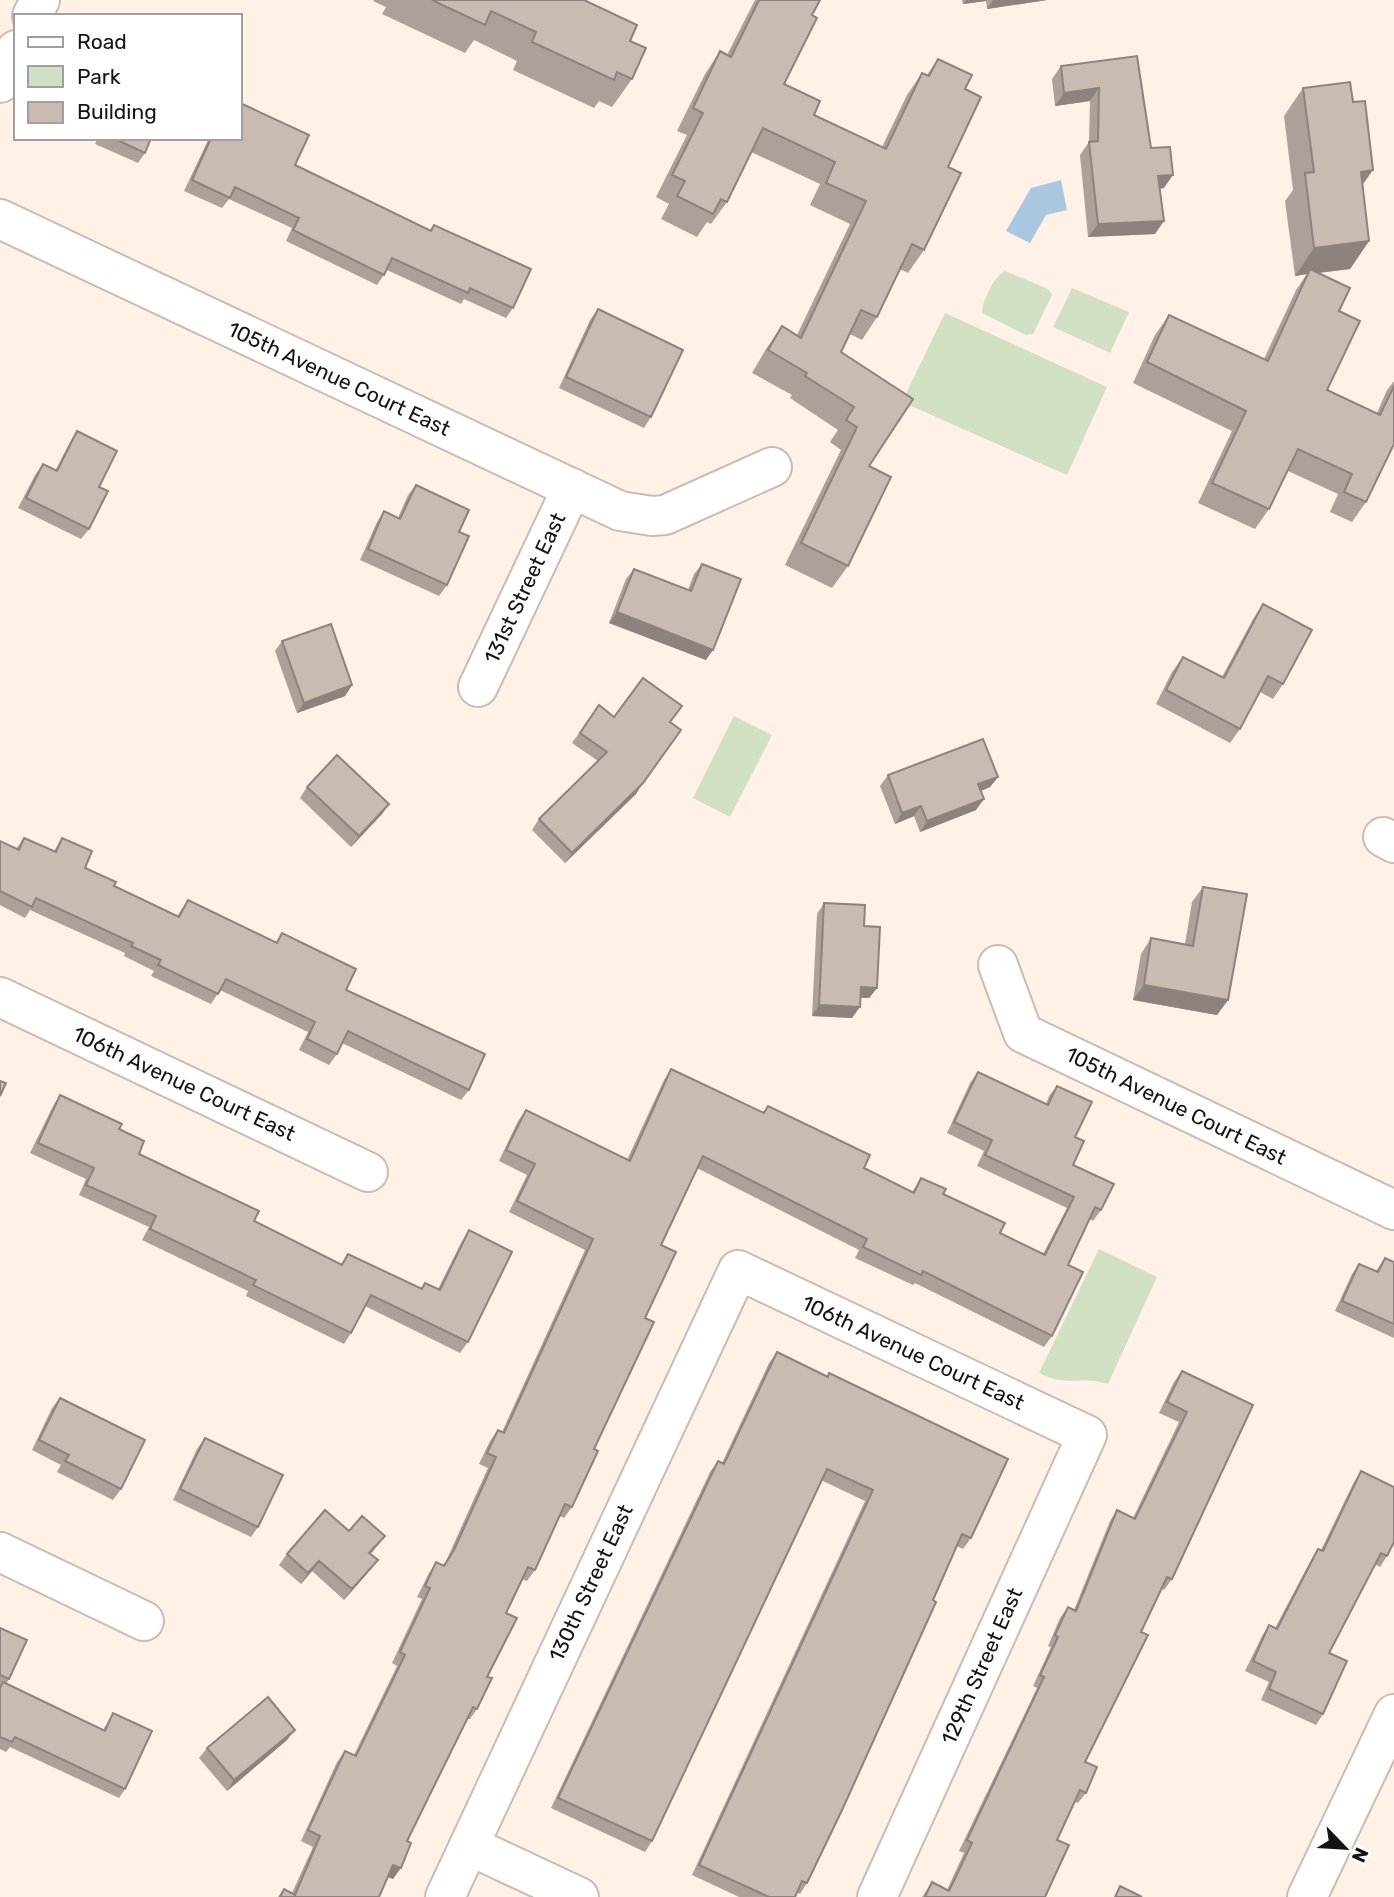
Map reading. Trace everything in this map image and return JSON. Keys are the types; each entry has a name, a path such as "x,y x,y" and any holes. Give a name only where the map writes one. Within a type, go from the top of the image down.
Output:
{"street":[{"path":"0,83 14,54"},
{"name":"105th Avenue Court East","path":"0,219 632,514 652,516 683,508 772,467"},
{"name":"131st Street East","path":"478,687 572,488"},
{"name":"105th Avenue Court East","path":"998,965 1023,1033 1394,1210"},
{"name":"106th Avenue Court East","path":"0,998 368,1171"},
{"name":"106th Avenue Court East","path":"738,1270 1087,1435"},
{"name":"130th Street East","path":"445,1897 738,1270"},
{"name":"129th Street East","path":"877,1897 1087,1435"},
{"path":"0,1552 144,1621"},
{"path":"1307,1897 1394,1714"},
{"path":"470,1846 579,1897"}],"green space":[{"path":"1005,271 1048,289 1052,295 1033,334 1026,335 982,313 989,289"},
{"path":"1072,288 1129,312 1110,353 1053,327"},
{"path":"945,313 1107,387 1067,475 902,402"},
{"path":"734,716 772,735 730,817 693,798"},
{"path":"1099,1249 1157,1277 1108,1384 1058,1380 1039,1373"}],"water":[{"path":"1061,180 1067,210 1046,215 1030,243 1006,231 1031,188"}],"building":[{"path":"432,0 584,0 637,25 630,41 646,48 632,79 617,72 614,80 532,42 536,32 491,11 485,25"},
{"path":"759,0 820,0 812,15 817,18 784,84 820,101 814,115 886,149 922,73 929,76 938,59 972,75 965,89 981,97 948,167 961,173 924,250 912,244 877,317 861,310 841,352 913,399 869,466 891,477 848,566 801,543 857,427 846,420 854,407 805,376 807,373 768,350 782,326 801,338 866,201 826,183 835,162 763,128 727,202 721,199 713,214 677,196 685,181 672,175 703,113 693,108 720,51 731,57"},
{"path":"1137,56 1151,148 1170,147 1173,175 1158,176 1164,221 1098,224 1089,142 1098,141 1099,88 1064,93 1061,66"},
{"path":"1350,82 1353,102 1365,101 1373,170 1361,172 1369,241 1314,248 1305,173 1314,172 1303,88"},
{"path":"242,104 309,135 295,165 431,231 434,225 531,269 513,308 470,288 468,293 392,258 384,275 293,230 299,218 235,187 230,198 192,180 210,140 242,140"},
{"path":"117,140 150,140 145,153"},
{"path":"1310,269 1350,288 1339,311 1360,321 1327,390 1380,415 1394,386 1394,444 1366,502 1344,492 1352,474 1298,449 1269,509 1212,483 1246,411 1147,362 1169,315 1268,361"},
{"path":"598,309 683,350 651,417 566,377"},
{"path":"77,431 117,451 99,487 108,491 89,529 26,498 43,464 57,471"},
{"path":"416,485 469,510 459,532 469,536 447,585 368,549 384,511 400,519"},
{"path":"702,564 741,579 713,650 617,612 634,569 691,591"},
{"path":"1263,604 1312,630 1283,684 1268,676 1240,729 1166,690 1183,657 1224,678"},
{"path":"331,624 352,685 304,703 282,641"},
{"path":"643,678 682,706 670,722 681,730 643,783 572,853 539,819 607,752 580,733 599,705 614,717"},
{"path":"983,739 998,777 978,784 984,799 927,821 921,806 902,813 888,775"},
{"path":"337,755 389,804 359,836 307,787"},
{"path":"24,838 56,852 62,838 92,851 85,868 116,882 114,886 179,917 188,900 277,943 282,933 356,969 346,990 485,1054 469,1090 348,1031 337,1054 307,1039 315,1022 226,979 218,994 158,965 161,960 131,946 133,943 36,898 32,907 0,891 0,841 19,850"},
{"path":"1203,887 1247,894 1228,1000 1144,985 1151,938 1193,946"},
{"path":"824,903 865,905 864,926 880,927 877,988 861,987 860,1007 819,1005"},
{"path":"671,1069 764,1113 768,1106 870,1155 864,1168 914,1193 921,1178 946,1189 943,1194 1005,1223 1000,1233 1045,1255 1074,1197 985,1155 992,1140 954,1122 978,1072 1048,1105 1057,1086 1092,1102 1075,1137 1084,1141 1073,1165 1114,1184 1101,1210 1095,1207 1068,1265 1083,1272 1052,1336 923,1271 921,1275 863,1247 867,1239 703,1156 661,1245 676,1252 645,1318 654,1322 594,1449 598,1451 572,1507 565,1504 535,1570 528,1567 506,1613 517,1618 487,1677 492,1678 477,1709 473,1707 407,1841 411,1843 401,1868 393,1865 379,1897 280,1897 284,1889 295,1895 320,1836 308,1830 345,1751 356,1756 405,1655 400,1652 430,1588 425,1586 436,1562 444,1566 454,1550 496,1457 487,1453 498,1430 504,1433 593,1239 517,1201 535,1164 506,1150 526,1110 630,1161"},
{"path":"0,1081 6,1083 0,1096"},
{"path":"60,1095 122,1124 119,1129 144,1141 139,1154 259,1211 254,1221 342,1265 348,1254 422,1289 425,1283 440,1290 469,1230 512,1252 468,1342 371,1295 351,1333 253,1285 256,1280 150,1229 156,1216 86,1185 94,1168 38,1143"},
{"path":"1385,1258 1394,1262 1394,1324 1342,1301 1359,1264 1378,1272"},
{"path":"777,1352 828,1377 829,1373 1008,1459 971,1538 962,1534 933,1600 936,1602 843,1808 807,1883 802,1881 795,1897 769,1897 699,1865 873,1490 827,1469 652,1841 558,1798 718,1461 724,1464"},
{"path":"1182,1371 1253,1405 1172,1579 1167,1577 1141,1632 1148,1635 1085,1762 1097,1767 1086,1793 1080,1790 1057,1840 1069,1845 1045,1897 925,1897 932,1882 949,1891 972,1843 967,1840 1044,1677 1040,1675 1058,1637 1055,1635 1068,1607 1076,1611 1117,1510 1135,1519 1187,1412 1167,1402"},
{"path":"60,1398 145,1440 121,1489 65,1461 69,1455 39,1440"},
{"path":"205,1438 283,1475 258,1527 180,1489"},
{"path":"1361,1471 1394,1487 1394,1542 1387,1556 1381,1553 1329,1653 1347,1661 1323,1714 1269,1689 1276,1672 1253,1661 1269,1625 1277,1629 1318,1549 1323,1551"},
{"path":"325,1510 349,1531 362,1516 385,1536 369,1553 378,1560 352,1589 319,1561 308,1573 287,1554"},
{"path":"0,1628 27,1640 9,1679 0,1675"},
{"path":"3,1682 105,1731 113,1713 152,1731 125,1789 15,1737 12,1742 0,1737 0,1688"},
{"path":"268,1697 295,1730 234,1780 207,1748"},
{"path":"1120,1886 1142,1897 1115,1897"}]}
